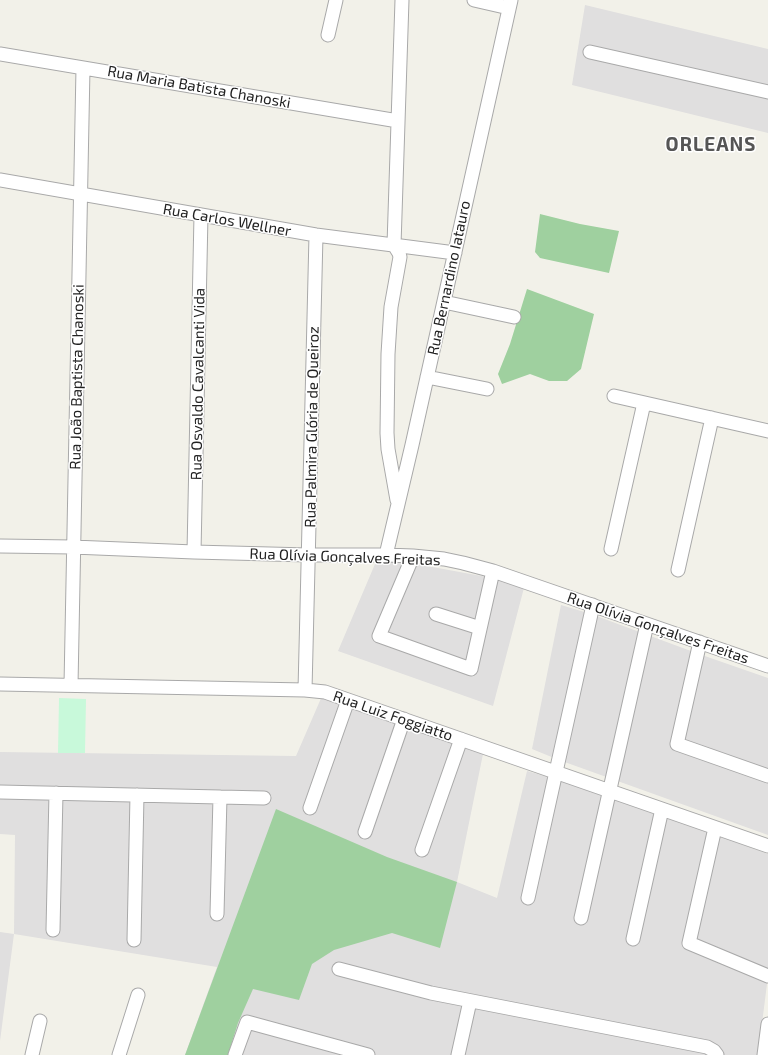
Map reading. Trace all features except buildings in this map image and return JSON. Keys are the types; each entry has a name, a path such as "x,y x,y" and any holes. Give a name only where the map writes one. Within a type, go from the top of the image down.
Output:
{"street":[{"path":"328,35 336,0"},
{"path":"398,504 390,466 387,433 389,325 393,292 400,257 400,253 394,245 402,0"},
{"path":"474,0 510,4"},
{"name":"Rua Bernardino Iatauro","path":"386,555 510,4"},
{"path":"590,52 768,92"},
{"name":"Rua Maria Batista Chanoski","path":"0,54 398,121"},
{"name":"Rua João Baptista Chanoski","path":"71,686 83,68"},
{"name":"Rua Carlos Wellner","path":"0,180 316,235 455,253"},
{"name":"Rua Osvaldo Cavalcanti Vida","path":"194,552 201,215"},
{"name":"Rua Palmira Glória de Queiroz","path":"305,690 316,235"},
{"path":"444,302 514,317"},
{"path":"427,377 488,389"},
{"path":"614,396 768,431"},
{"path":"611,549 644,403"},
{"path":"678,570 712,418"},
{"name":"Rua Olívia Gonçalves Freitas","path":"0,546 308,555 386,555 444,559 493,571 768,666"},
{"path":"413,556 379,636 471,669 493,571"},
{"path":"528,898 593,605"},
{"path":"436,614 480,628"},
{"path":"581,918 647,624"},
{"path":"700,642 677,744 768,776"},
{"name":"Rua Luiz Foggiatto","path":"0,684 305,690 325,692 768,846"},
{"path":"310,808 348,700"},
{"path":"365,832 404,719"},
{"path":"422,850 461,739"},
{"path":"0,792 264,798"},
{"path":"53,930 56,793"},
{"path":"134,940 137,795"},
{"path":"217,914 220,797"},
{"path":"633,940 662,809"},
{"path":"715,828 689,943 768,976"},
{"path":"339,969 431,994 707,1047 714,1050 717,1055"},
{"path":"120,1055 138,995"},
{"path":"458,1055 470,1001"},
{"path":"32,1055 40,1021"},
{"path":"235,1055 247,1022 368,1055"},
{"path":"764,1055 768,1024"}],"shaded area":[{"path":"585,5 768,49 768,133 572,85"},
{"path":"378,557 525,584 493,706 338,651"},
{"path":"561,605 591,614 768,678 768,835 532,749"},
{"path":"322,696 483,754 457,882 497,898 527,771 556,779 664,815 768,854 768,976 758,1055 185,1055 217,967 14,934 15,835 0,834 0,752 296,756"},
{"path":"0,932 14,934 0,1041"}],"green space":[{"path":"540,214 580,224 619,231 609,273 540,258 535,252"},
{"path":"527,289 594,314 581,369 567,381 549,381 530,374 502,384 498,374 510,344"},
{"path":"59,698 86,699 85,753 58,753"},
{"path":"276,809 387,857 457,882 440,948 392,933 334,950 312,964 299,1000 253,989 238,1023 228,1055 185,1055"}],"district":[{"name":"ORLEANS","path":"711,145"}]}
